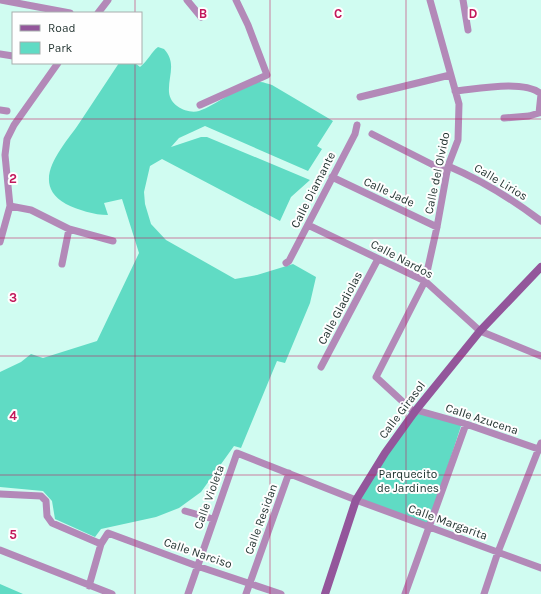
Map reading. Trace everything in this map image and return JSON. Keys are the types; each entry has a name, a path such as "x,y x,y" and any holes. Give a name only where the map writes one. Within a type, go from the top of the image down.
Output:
{"street":[{"path":"1,0 65,12"},
{"path":"99,12 108,0"},
{"path":"187,0 201,17"},
{"path":"200,105 266,75 248,25 236,0"},
{"name":"Calle del Olvido","path":"425,281 437,227 447,169 458,140 458,104 430,0"},
{"path":"463,0 468,30"},
{"path":"0,54 12,56"},
{"path":"0,242 10,206 5,155 7,139 14,124 57,64"},
{"path":"360,97 450,75"},
{"path":"455,91 503,86 532,88 541,94 539,112 529,116 504,118"},
{"name":"Calle Diamante","path":"286,263 289,261 355,134 357,125"},
{"name":"Calle Lirios","path":"372,134 447,169 486,185 520,205 541,221"},
{"name":"Calle Jade","path":"332,177 437,227"},
{"path":"10,206 31,210 69,229 113,241"},
{"name":"Calle Nardos","path":"308,225 425,281 480,331 541,356"},
{"path":"62,264 69,229"},
{"name":"Calle Gladiolas","path":"321,367 378,259"},
{"name":"Calle Girasol","path":"325,594 356,500 385,453 415,411 480,331 538,277 541,267"},
{"name":"Calle Azucena","path":"425,281 376,377 415,411 466,424 540,448"},
{"path":"405,594 466,424"},
{"path":"484,594 498,552 540,448"},
{"name":"Calle Margarita","path":"237,453 356,500 541,568"},
{"name":"Calle Violeta","path":"188,594 237,453"},
{"name":"Calle Residan","path":"246,594 289,473"},
{"path":"0,494 41,496 46,501 47,516 52,523 101,544 88,586"},
{"path":"185,511 213,519"},
{"name":"Calle Narciso","path":"101,544 108,533 197,566 250,582 281,594"},
{"path":"0,550 88,586 112,594"}],"green space":[{"path":"158,47 164,49 168,54 171,65 169,86 170,97 176,105 184,110 194,112 199,111 247,86 262,82 272,85 333,121 317,146 322,149 308,171 205,126 179,138 171,147 201,137 207,137 310,180 291,197 280,221 162,159 150,166 144,192 145,204 151,224 166,240 235,279 257,275 293,264 316,277 310,303 285,363 277,361 241,448 234,446 201,492 179,508 156,517 101,529 95,537 55,519 52,501 43,491 0,487 0,372 21,362 31,354 43,358 97,341 139,253 122,199 104,203 108,215 81,210 66,204 55,195 50,185 49,174 59,152 118,64 136,64 140,67"},
{"name":"Parquecito de Jardines","path":"417,411 462,423 428,527 356,500"},
{"path":"0,584 23,594 0,594"}]}
